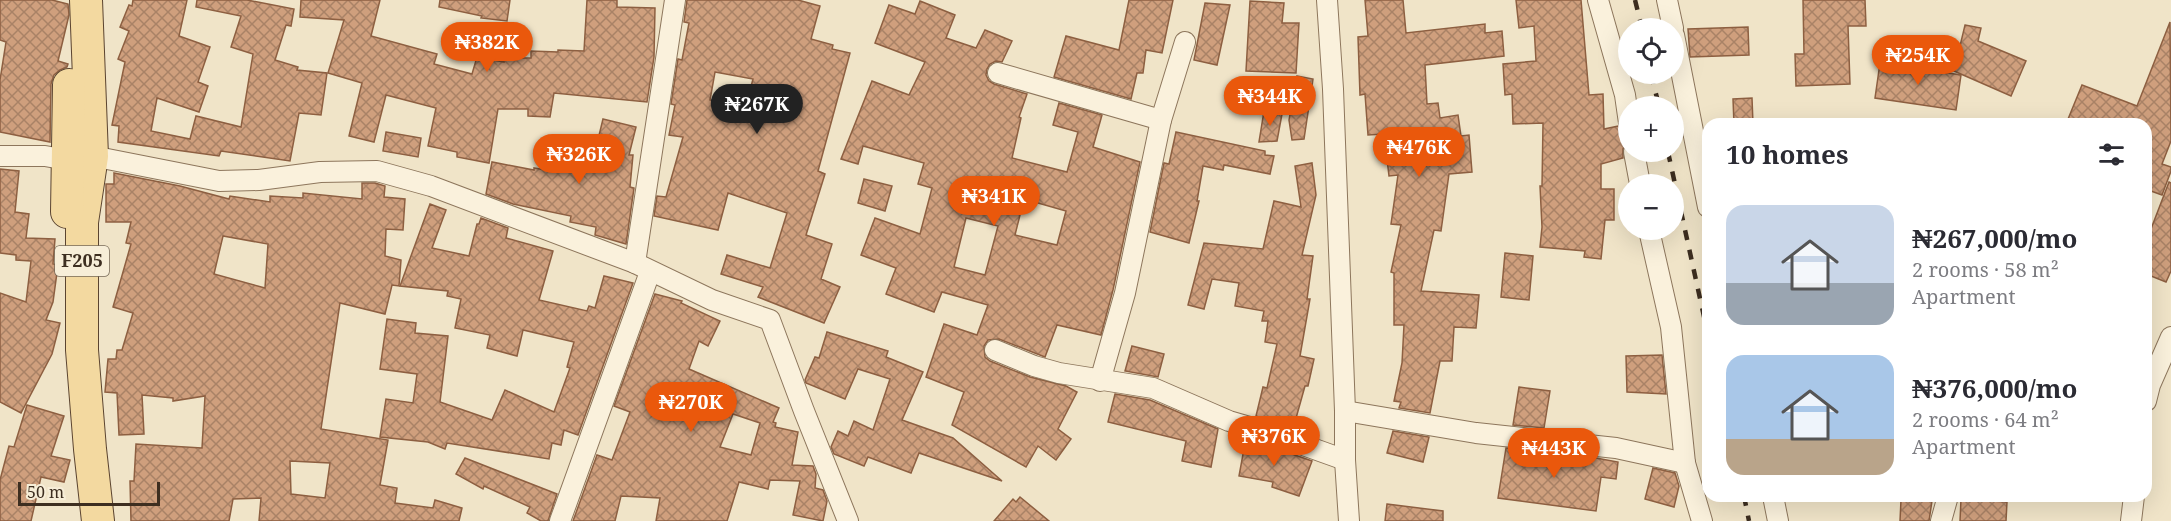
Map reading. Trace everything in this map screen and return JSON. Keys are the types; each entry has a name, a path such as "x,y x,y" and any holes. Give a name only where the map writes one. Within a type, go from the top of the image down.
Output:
{"main road":[{"name":"F205","path":"71,0 82,222 82,350 98,521"},
{"name":"F205","path":"80,521 65,370 79,158 86,0"}],"street":[{"path":"560,521 642,268 675,0"},
{"path":"1327,0 1333,89 1349,521"},
{"path":"1598,0 1626,96"},
{"path":"1667,0 1671,18"},
{"path":"1101,381 1125,293 1161,120 1185,42"},
{"path":"998,73 1161,120"},
{"path":"1684,84 1702,177"},
{"path":"0,156 79,158 219,181 258,180 320,172 377,171 431,186 642,268 712,300 770,320 848,521"},
{"path":"1651,240 1671,327 1684,463 1702,521"},
{"path":"2152,371 2171,337"},
{"path":"995,350 1050,370 1101,381 1153,388 1229,421 1345,460"},
{"path":"1345,411 1476,433 1616,448 1684,463"},
{"path":"1774,502 1778,521"},
{"path":"1941,521 1946,502"},
{"path":"2131,521 2133,502"}],"building":[{"path":"0,0 52,0 68,4 69,15 58,61 68,64 54,75 51,84 50,142 0,132 0,80 6,42 0,40"},
{"path":"133,0 187,0 179,36 210,47 198,82 208,86 199,112 157,98 151,131 190,139 196,116 241,127 253,54 231,47 241,16 196,7 197,0 247,0 294,9 291,26 286,25 275,60 298,67 297,70 327,73 321,115 299,113 290,161 221,151 219,156 118,142 119,126 112,125 125,62 118,59 129,31 120,27"},
{"path":"301,0 380,0 371,36 437,54 434,64 472,74 477,57 504,62 504,58 531,58 531,51 584,51 587,0 617,0 617,7 655,8 654,57 647,102 554,93 550,117 528,116 528,109 498,109 489,163 457,157 457,152 428,146 436,108 386,95 374,142 349,136 362,83 328,73 344,20 300,17"},
{"path":"440,0 510,0 507,21 481,18 482,16 439,7"},
{"path":"687,0 798,0 820,6 811,39 833,45 832,49 850,53 818,171 825,174 806,235 832,244 821,279 840,287 824,323 758,297 763,287 721,274 727,255 770,268 787,213 728,193 718,230 654,216 657,196 666,197 683,137 669,135 675,105 671,104 678,59 682,60 689,23 684,22","holes":["715,72 753,79 745,109 710,100"]},
{"path":"1129,0 1173,0 1162,53 1146,50 1143,73 1137,73 1131,99 1054,77 1066,36 1119,50"},
{"path":"1365,0 1403,0 1406,33 1485,24 1485,33 1502,31 1504,56 1425,65 1427,104 1438,103 1440,118 1458,115 1461,136 1469,135 1472,172 1449,174 1441,231 1434,230 1421,291 1479,295 1476,328 1454,327 1452,361 1440,361 1430,413 1399,408 1401,402 1394,401 1402,363 1404,325 1394,325 1394,273 1391,272 1401,225 1391,224 1398,175 1389,176 1384,134 1368,135 1365,94 1360,95 1358,37 1368,36"},
{"path":"1516,0 1581,0 1589,95 1603,94 1604,129 1618,126 1618,159 1601,164 1601,189 1614,189 1614,220 1605,220 1601,259 1584,257 1585,251 1540,247 1543,123 1513,124 1512,94 1505,95 1503,64 1536,61 1534,26 1519,28"},
{"path":"1803,0 1865,0 1866,26 1848,26 1850,84 1796,86 1795,54 1804,54"},
{"path":"920,1 955,15 946,38 976,48 985,30 1012,41 1002,62 996,61 990,64 986,75 994,84 1027,94 1019,117 1021,118 1012,158 1067,172 1078,132 1053,125 1059,103 1102,115 1093,147 1140,162 1113,290 1101,335 1057,325 1045,357 999,339 988,340 984,346 985,357 990,361 1030,377 1066,386 1077,392 1058,429 1071,439 1056,460 1038,446 1026,467 952,425 964,392 926,377 944,324 977,335 988,305 942,292 934,312 886,294 896,268 861,255 875,218 920,234 932,188 918,184 924,163 863,146 858,164 841,159 872,81 909,95 925,62 875,43 889,5 915,14","holes":["1024,199 1066,211 1057,245 1015,235","966,218 998,226 985,275 954,267"]},
{"path":"1250,1 1284,3 1282,23 1299,23 1296,73 1246,71"},
{"path":"1205,3 1230,5 1217,65 1194,60"},
{"path":"2170,22 2171,141 2162,164 2171,167 2171,171 2162,195 2152,191 2152,118 2068,118 2082,85 2137,106"},
{"path":"1965,25 1981,28 1978,41 2026,61 2011,96 1954,71"},
{"path":"1748,27 1749,55 1690,57 1688,29"},
{"path":"1880,63 1961,75 1956,110 1875,98"},
{"path":"1297,76 1313,79 1304,139 1292,140 1289,120"},
{"path":"1752,98 1753,118 1734,118 1733,99"},
{"path":"1264,111 1282,114 1277,141 1259,142"},
{"path":"603,119 636,127 629,155 633,155 630,187 634,188 626,244 595,235 596,227 570,222 571,216 513,204 486,194 492,162 534,170 534,168 551,171 553,162 574,167 578,148 595,152"},
{"path":"386,132 421,138 418,157 383,151"},
{"path":"1176,132 1265,151 1265,155 1274,156 1270,174 1224,165 1223,170 1203,166 1197,201 1199,201 1189,243 1150,232 1164,163 1169,164"},
{"path":"1312,163 1316,195 1302,255 1313,256 1307,299 1310,299 1300,356 1314,359 1308,386 1305,386 1293,429 1256,416 1263,387 1267,388 1277,344 1265,342 1268,321 1262,321 1264,311 1235,306 1239,283 1212,279 1204,309 1188,305 1204,243 1263,249 1274,201 1301,207 1295,166"},
{"path":"0,169 19,171 15,212 29,214 26,238 55,239 53,264 58,265 53,302 46,320 60,323 52,354 21,413 0,402 0,293 26,302 31,261 16,260 16,255 0,253"},
{"path":"114,173 180,186 229,199 230,196 270,202 270,196 303,198 303,193 362,199 362,183 375,183 385,186 384,197 405,199 403,230 386,229 385,256 401,260 399,286 392,285 385,314 340,303 321,429 388,440 380,485 397,488 395,503 433,508 435,500 462,508 459,521 259,521 261,498 233,499 229,521 131,521 130,481 134,481 136,444 202,448 205,396 173,401 173,398 142,395 144,434 119,435 117,393 105,392 108,359 116,359 117,350 122,350 133,313 113,307 131,244 126,243 131,222 106,222 106,184 114,184","holes":["223,236 268,244 265,288 214,274","290,461 330,463 325,498 291,494"]},
{"path":"864,179 892,186 885,211 858,203"},
{"path":"2169,182 2171,183 2171,271 2166,282 2152,276 2152,226"},
{"path":"430,204 446,210 432,248 469,256 477,224 481,218 508,228 506,238 553,251 539,300 587,311 589,306 595,308 604,276 633,283 578,435 564,430 561,445 552,443 549,459 447,443 445,449 428,442 380,437 386,399 413,403 417,374 380,369 387,319 416,323 415,333 448,336 440,402 492,420 505,390 554,412 570,368 567,367 574,342 523,330 517,356 487,348 490,335 455,328 461,299 447,296 448,291 400,286"},
{"path":"1505,253 1533,256 1529,300 1501,297"},
{"path":"655,294 682,301 681,303 720,321 708,346 699,341 689,369 779,408 773,422 776,423 775,427 798,432 792,465 813,466 816,474 815,488 823,490 827,501 823,521 793,515 800,481 770,480 768,489 739,482 727,521 656,521 660,498 621,496 615,521 573,521 597,455 612,460 630,412 614,406","holes":["733,414 760,423 751,455 720,447"]},
{"path":"827,332 888,351 886,357 923,372 902,420 953,438 1002,481 919,453 911,473 868,457 864,466 834,454 831,447 838,431 848,436 854,421 873,430 890,379 858,369 845,399 806,383 805,380 815,357 819,358"},
{"path":"1132,346 1164,354 1158,377 1125,371"},
{"path":"1662,355 1666,394 1627,392 1626,356"},
{"path":"1519,387 1550,391 1544,428 1513,425"},
{"path":"1115,394 1150,400 1218,429 1211,467 1182,461 1186,441 1108,422"},
{"path":"27,405 64,416 51,456 70,460 64,482 41,477 31,521 0,521 0,480 9,446 14,447"},
{"path":"1393,431 1429,437 1423,462 1387,453"},
{"path":"1246,438 1312,461 1299,496 1272,487 1273,482 1239,476"},
{"path":"1506,448 1618,462 1616,479 1601,477 1596,511 1498,498"},
{"path":"465,458 557,494 548,521 541,521 527,513 530,507 484,486 483,489 456,474"},
{"path":"1653,468 1675,473 1679,486 1674,507 1645,499"},
{"path":"1020,497 1049,521 994,521 1013,499 1016,502"},
{"path":"1901,502 1932,502 1929,521 1900,521"},
{"path":"1961,502 2007,502 2006,521 1960,521"},
{"path":"1387,504 1443,511 1443,521 1385,521"}],"railway":[{"path":"1635,0 1640,18"},
{"path":"1654,84 1656,96"},
{"path":"1670,162 1702,308"},
{"path":"1745,502 1749,521"}]}
